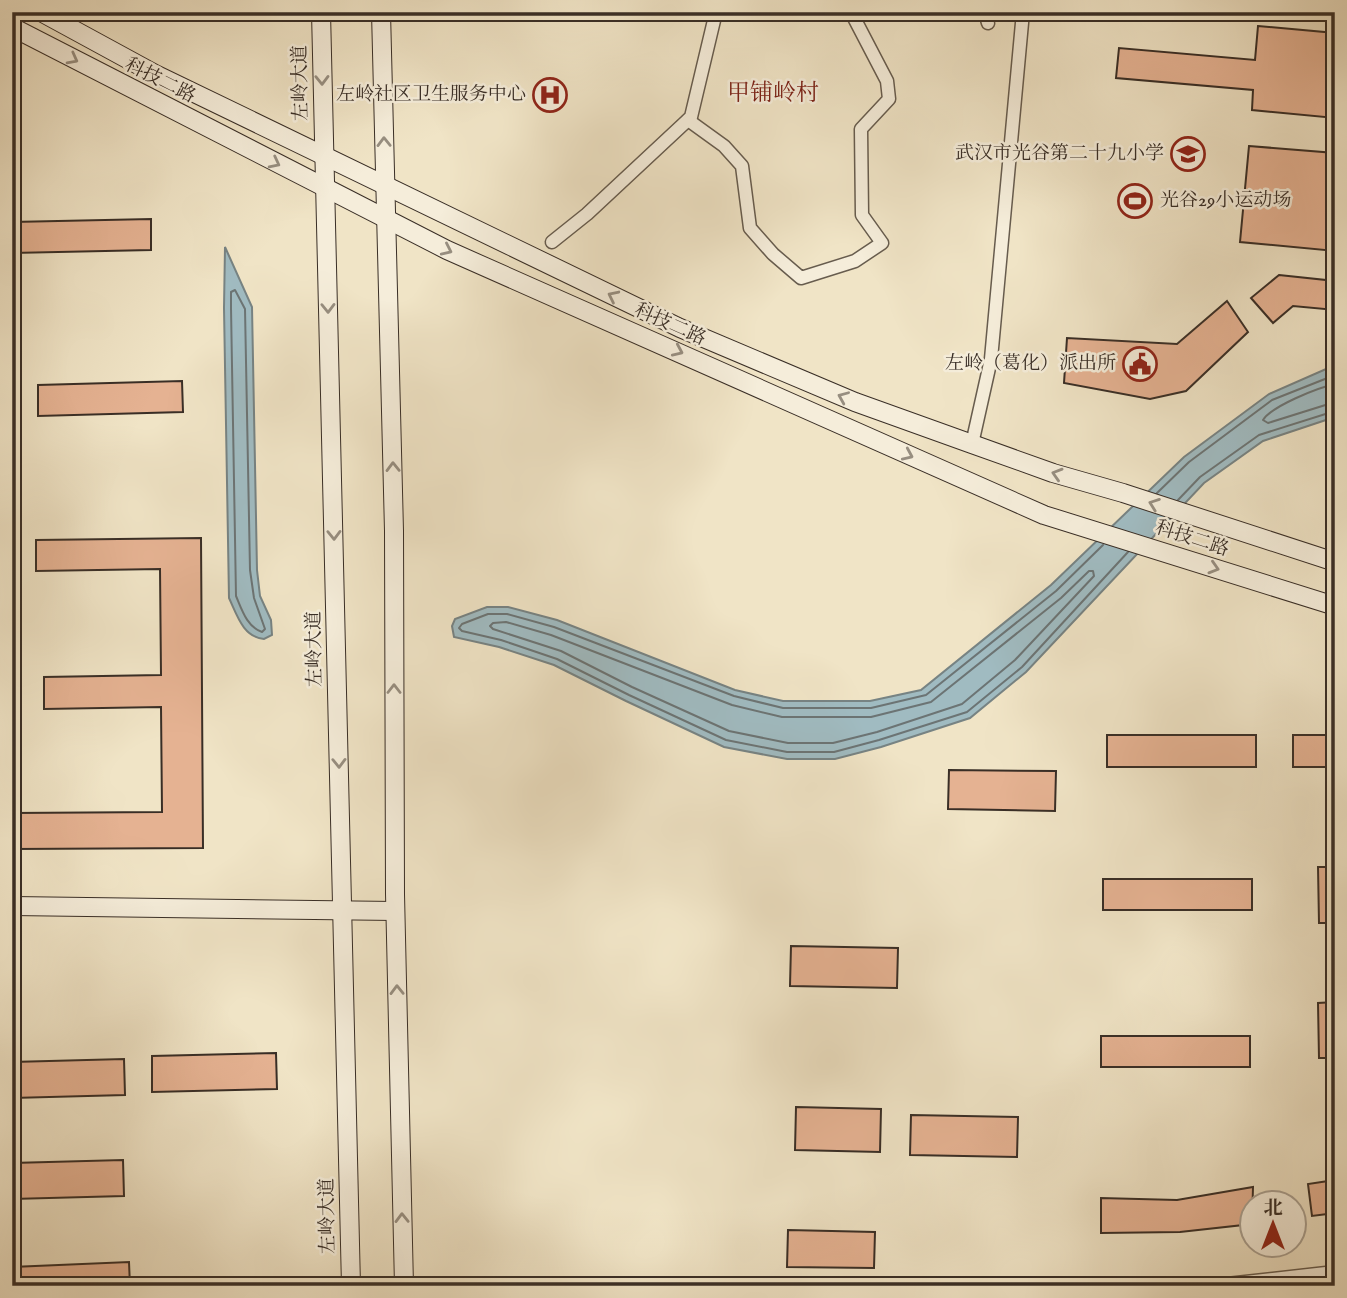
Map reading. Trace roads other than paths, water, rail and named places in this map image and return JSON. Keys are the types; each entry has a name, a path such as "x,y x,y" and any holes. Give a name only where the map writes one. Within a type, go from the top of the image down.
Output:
{"street":[{"name":"科技二路","path":"41,12 155,74 680,328 855,402 1053,473 1335,562"},
{"name":"左岭大道","path":"321,12 351,1286"},
{"path":"381,12 394,531 395,911 404,1286"},
{"path":"552,242 587,214 691,117 716,12"},
{"path":"688,120 724,146 742,166 750,228 773,254 801,278 855,261 882,243 862,215 861,130 889,99 887,81 850,12"},
{"path":"972,444 991,359 1023,12"},
{"name":"科技二路","path":"12,27 447,250 1032,509 1335,606"},
{"path":"12,906 395,911"},
{"path":"1209,1286 1335,1272"}],"water":[{"path":"225,247 252,307 257,570 260,596 271,620 272,635 264,639 246,630 229,598"},
{"path":"1335,368 1335,417 1263,441 1204,483 1026,672 970,718 881,747 835,759 787,759 724,747 554,665 499,647 454,637 452,626 455,619 487,607 508,607 557,620 735,690 783,701 870,701 921,690 1051,585 1184,457 1269,394 1326,369"}],"place":[{"name":"左岭社区卫生服务中心","path":"550,95"},
{"name":"武汉市光谷第二十九小学","path":"1188,154"},
{"name":"光谷29小运动场","path":"1135,201"},
{"name":"左岭（葛化）派出所","path":"1140,364"}],"district":[{"name":"甲铺岭村","path":"773,93"}]}
